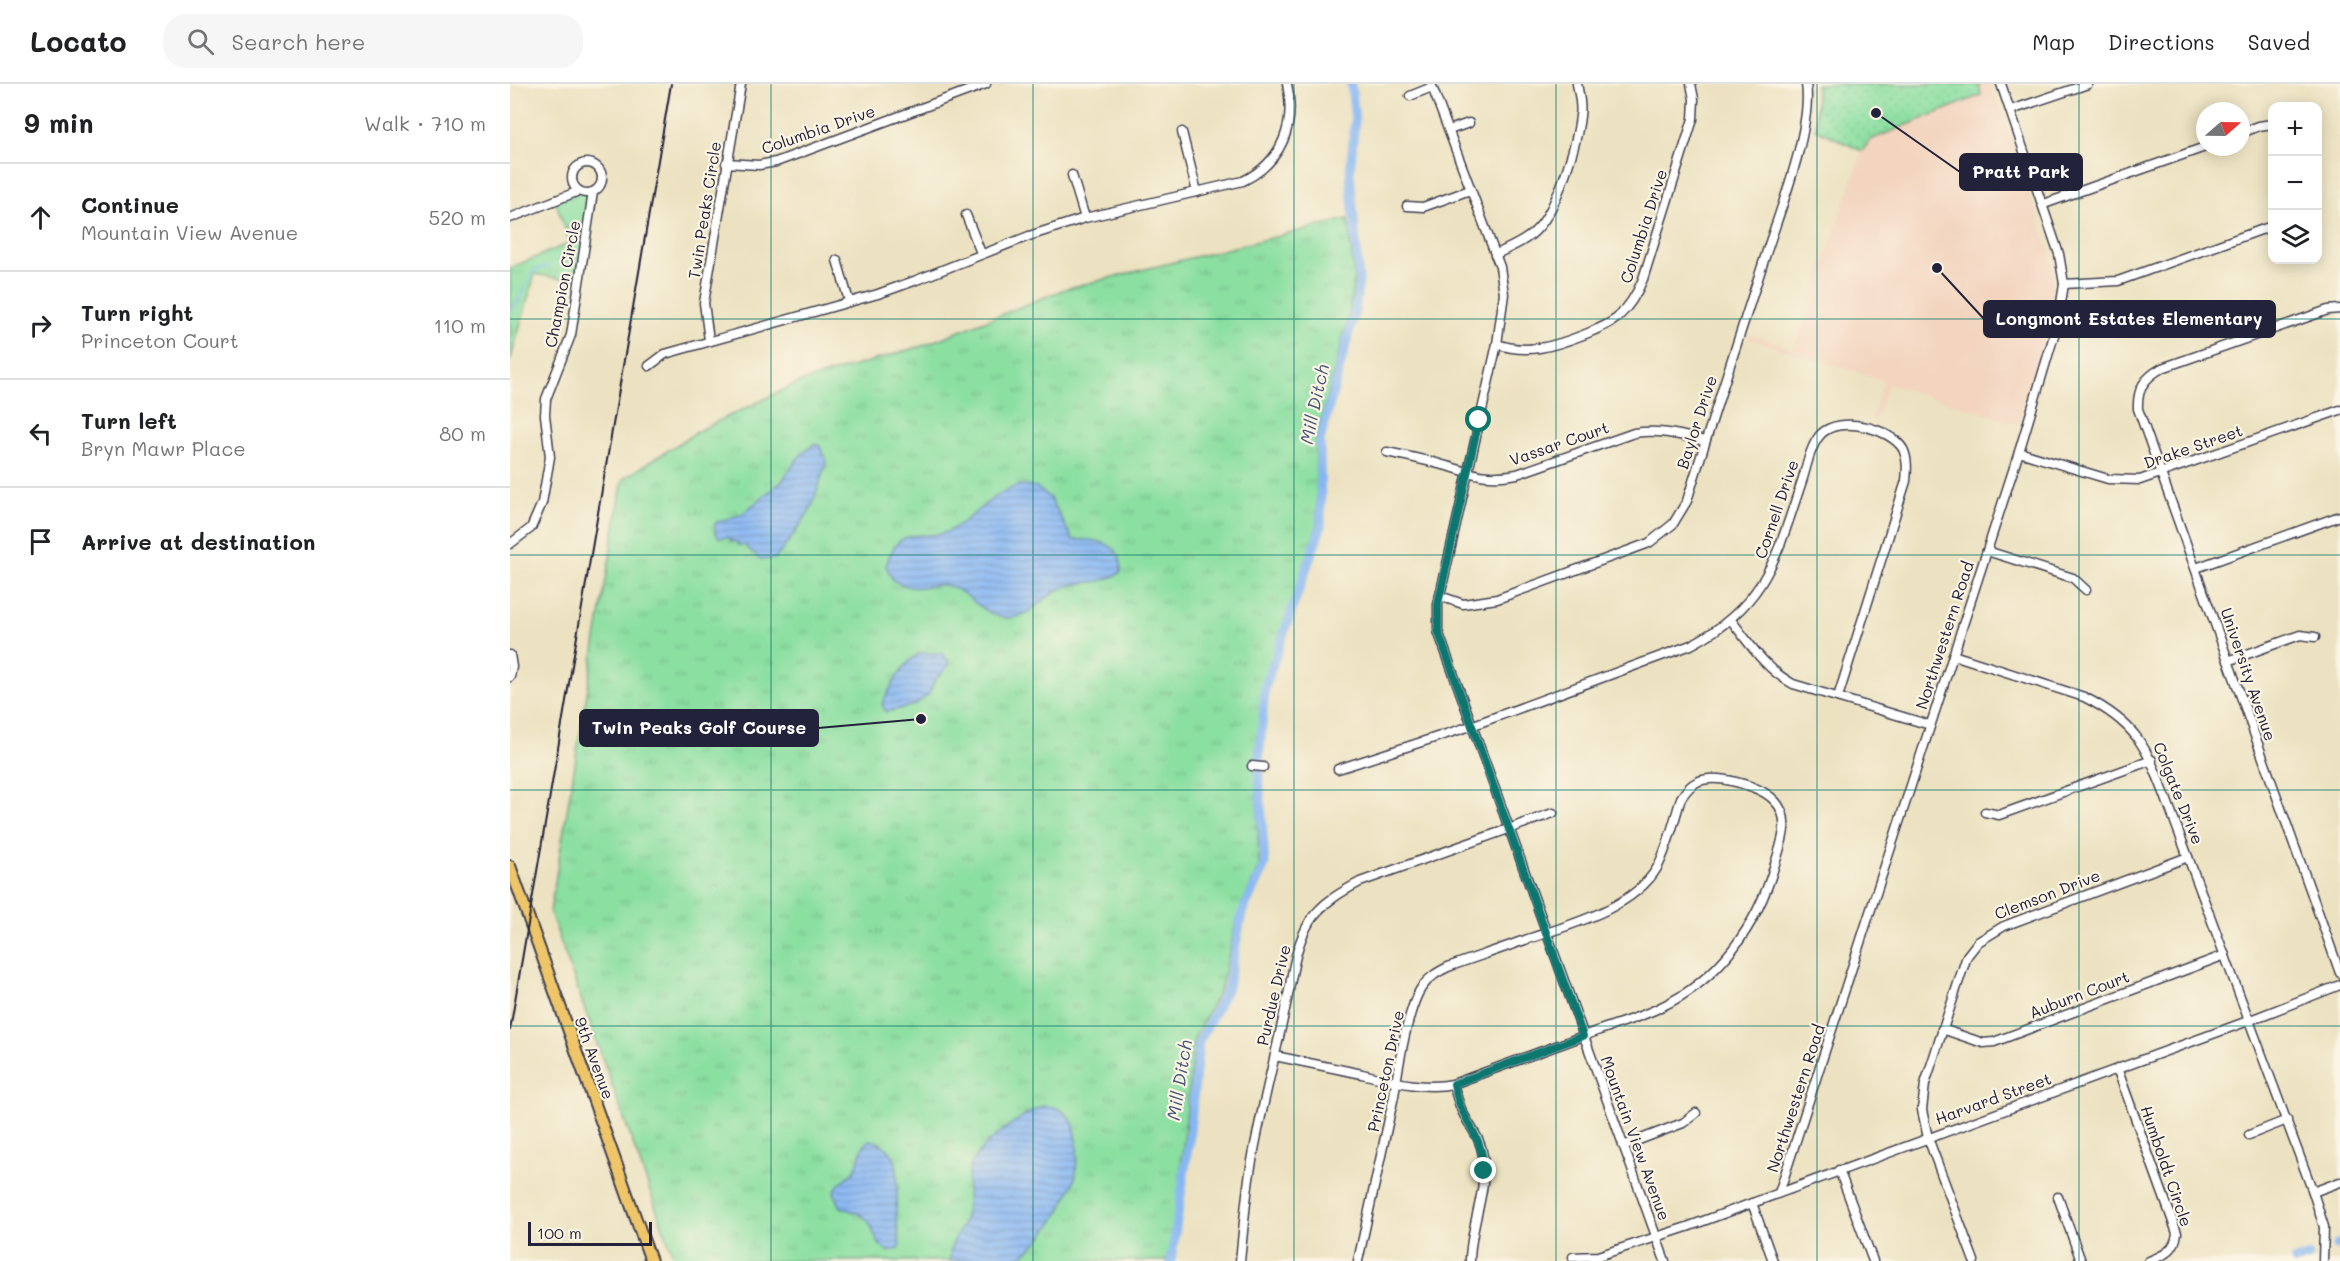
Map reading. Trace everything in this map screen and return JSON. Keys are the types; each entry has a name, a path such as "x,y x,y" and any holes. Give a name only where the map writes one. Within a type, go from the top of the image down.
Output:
{"main road":[{"name":"9th Avenue","path":"510,866 651,1261"}],"street":[{"name":"Twin Peaks Circle","path":"709,340 704,303 741,84"},
{"name":"Columbia Drive","path":"726,163 759,165 776,162 986,84"},
{"path":"649,366 665,354 709,340 755,330 914,281 981,253 1085,218 1243,181 1260,173 1274,157 1286,135 1290,119 1287,84"},
{"path":"1495,255 1525,240 1547,217 1573,148 1581,101 1577,84"},
{"name":"Columbia Drive","path":"1497,344 1531,349 1555,345 1610,323 1633,299 1643,279 1693,118 1694,99 1691,84"},
{"name":"Baylor Drive","path":"1440,596 1463,604 1497,598 1649,543 1673,524 1683,509 1800,143 1808,105 1806,84"},
{"name":"Northwestern Road","path":"1779,1193 2019,452 2058,322 2064,284 2058,247 2001,84"},
{"path":"2011,110 2088,84"},
{"path":"1410,96 1432,85"},
{"name":"Mountain View Avenue","path":"1432,85 1495,255 1502,276 1504,294 1497,344 1440,596 1437,612 1438,631 1665,1261"},
{"path":"1449,130 1468,123"},
{"path":"2250,130 2268,125"},
{"path":"1182,132 1197,192"},
{"path":"2044,204 2196,150"},
{"path":"588,163 597,167 602,176 600,185 593,192 586,194 579,191 573,184 573,174 578,166 588,163"},
{"path":"1072,175 1085,218"},
{"path":"1407,206 1423,207 1470,190"},
{"name":"Champion Circle","path":"510,218 579,191"},
{"name":"Champion Circle","path":"510,544 531,528 542,503 549,463 546,399 571,335 593,192"},
{"path":"966,215 981,253"},
{"path":"2064,284 2118,280 2268,227"},
{"path":"837,260 849,301"},
{"name":"University Avenue","path":"2340,309 2328,310 2162,368 2150,374 2142,383 2138,396 2138,409 2340,973"},
{"name":"Drake Street","path":"2019,452 2108,479 2140,480 2340,410"},
{"name":"Cornell Drive","path":"1338,769 1471,726 1691,645 1712,634 1731,620 1768,574 1782,545 1815,442 1829,428 1845,425 1861,426 1896,441 1905,454 1908,467 1906,481 1838,697"},
{"name":"Vassar Court","path":"1387,452 1482,476 1516,474 1634,433 1651,430 1705,441"},
{"path":"2196,568 2340,516"},
{"path":"1987,551 2073,578 2086,590"},
{"path":"1731,620 1766,665 1793,684 1930,724"},
{"path":"2228,661 2300,635 2315,637"},
{"path":"510,655 512,665 510,677"},
{"name":"Colgate Drive","path":"1953,655 2084,697 2104,707 2136,734 2152,760 2325,1227 2323,1261"},
{"path":"1985,812 1999,816 2152,760"},
{"path":"1252,766 1263,767"},
{"name":"Princeton Drive","path":"1275,1056 1396,1082 1422,1087 1454,1084 1658,1009 1706,980 1728,956 1747,929 1769,885 1785,828 1782,811 1764,793 1745,785 1718,779 1697,782 1688,788 1681,798 1658,867 1646,883 1630,897 1613,907 1546,933 1448,967 1434,974 1423,985 1408,1027 1396,1082 1358,1261"},
{"name":"Purdue Drive","path":"1240,1261 1250,1172 1295,957 1312,919 1341,891 1360,882 1553,813"},
{"name":"Clemson Drive","path":"1928,1138 1922,1110 1923,1092 1967,956 1978,942 1992,932 2188,857"},
{"name":"Auburn Court","path":"1942,1029 1983,1043 1994,1042 2225,955"},
{"name":"Harvard Street","path":"1573,1257 1598,1256 1752,1203 2340,985"},
{"name":"Humboldt Circle","path":"2117,1068 2177,1233 2171,1250 2149,1261"},
{"path":"1454,1084 1462,1111 1478,1138 1483,1154 1484,1171 1473,1226 1470,1261"},
{"path":"1623,1146 1683,1123 1696,1113"},
{"path":"2249,1135 2287,1120"},
{"path":"1928,1138 1974,1261"},
{"path":"1839,1170 1873,1261"},
{"path":"2313,1192 2340,1182"},
{"path":"2058,1197 2081,1261"},
{"path":"1752,1203 1773,1261"}],"shaded area":[{"path":"1979,84 1991,84 2050,252 2054,284 2053,311 2019,424 1888,384 1875,420 1871,419 1884,380 1748,339 1750,334 1794,349 1862,151 1870,140 1980,95"}],"green space":[{"path":"1816,84 1979,84 1981,95 1870,140 1862,151 1816,129"},
{"path":"579,191 591,193 580,282 535,274 510,361 510,268 570,243 555,200"},
{"path":"1348,219 1354,277 1349,315 1316,439 1317,527 1263,684 1256,754 1259,866 1238,915 1221,987 1194,1039 1177,1206 1167,1261 675,1261 550,912 623,479 700,430 800,382 922,346 1065,289"}],"water":[{"path":"814,444 819,445 827,462 811,508 775,559 760,559 744,545 738,545 738,542 731,541 729,537 719,538 715,531 715,523 742,514 782,481 799,457"},
{"path":"1021,485 1036,487 1050,498 1073,540 1091,540 1113,548 1121,562 1121,572 1105,580 1060,589 1022,615 1008,618 990,613 952,587 939,585 910,587 893,580 886,566 892,551 900,541 908,537 947,532 957,527 1001,493"},
{"path":"920,653 942,653 950,664 935,680 929,694 915,705 886,712 882,704 893,683 907,663"},
{"path":"1043,1106 1053,1107 1068,1116 1077,1139 1075,1179 1057,1215 1034,1246 1014,1260 950,1261 953,1242 965,1218 968,1180 974,1159 1002,1131"},
{"path":"869,1140 881,1144 890,1151 897,1170 896,1215 900,1248 889,1252 876,1239 868,1221 859,1214 841,1207 834,1192 839,1184 854,1171 861,1151"}],"waterway":[{"name":"Mill Ditch","path":"1259,761 1265,687 1321,527 1320,441 1355,310 1359,280 1350,173 1355,120 1351,84"},
{"path":"559,261 566,253 577,230 581,226 586,227"},
{"path":"510,310 516,305 534,270 549,266"},
{"name":"Mill Ditch","path":"1171,1261 1189,1141 1199,1042 1228,986 1242,913 1265,865 1259,773"},
{"path":"2336,1245 2340,1243"},
{"path":"2295,1261 2309,1256"}],"railway":[{"path":"510,1030 671,84"}],"place":[{"name":"Pratt Park","path":"1876,113"},
{"name":"Longmont Estates Elementary","path":"1937,268"},
{"name":"Twin Peaks Golf Course","path":"921,719"}],"route":[{"path":"1479,420 1438,604 1438,631 1583,1036 1454,1084 1462,1111 1478,1138 1483,1154 1484,1171"}]}
